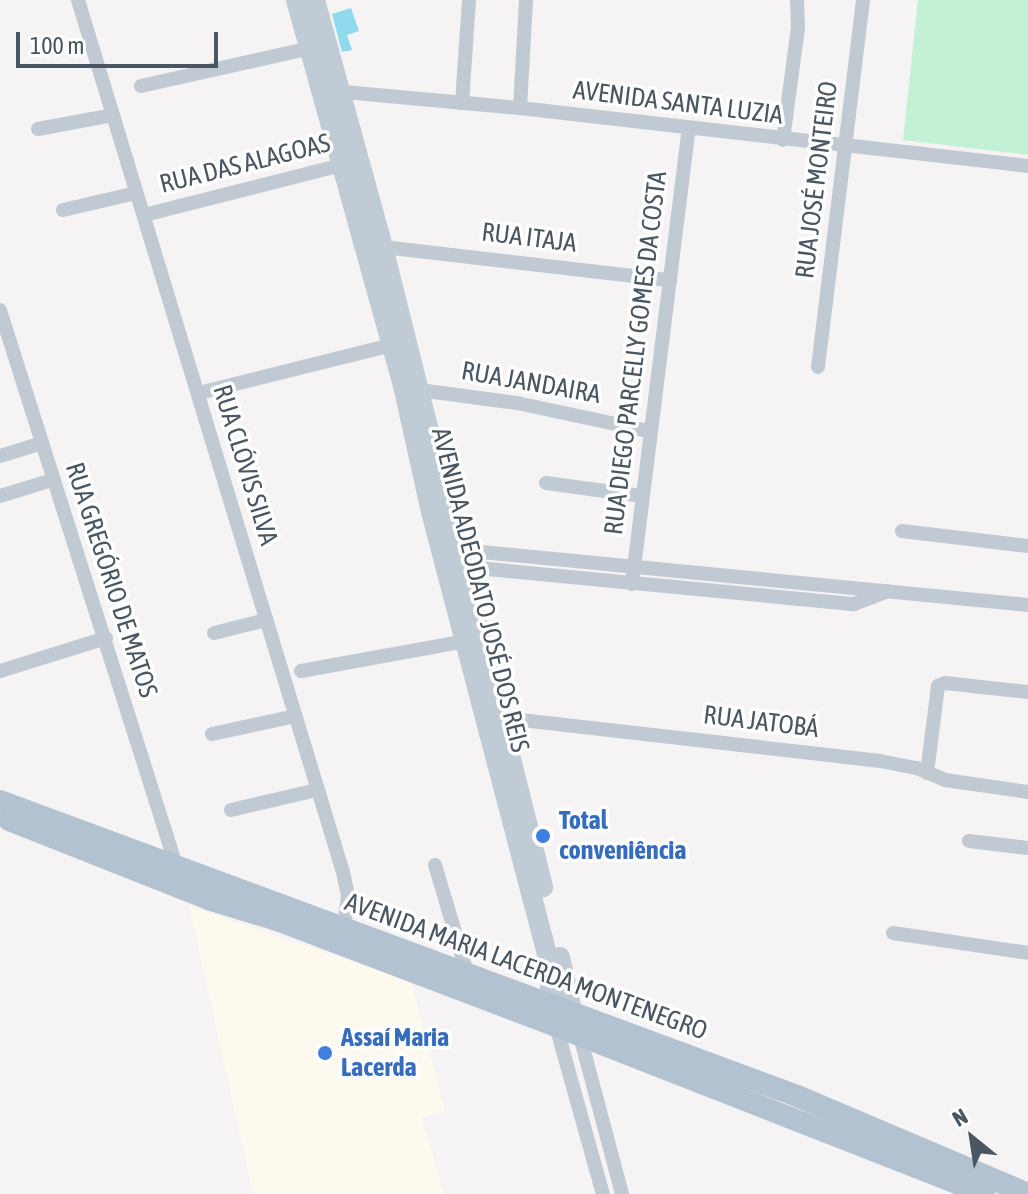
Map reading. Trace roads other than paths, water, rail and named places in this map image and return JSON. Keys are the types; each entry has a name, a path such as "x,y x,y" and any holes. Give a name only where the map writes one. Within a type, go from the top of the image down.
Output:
{"main road":[{"name":"AVENIDA ADEODATO JOSÉ DOS REIS","path":"296,0 318,46 350,162 392,345 411,389"},
{"name":"AVENIDA ADEODATO JOSÉ DOS REIS","path":"315,0 318,46"},
{"name":"AVENIDA ADEODATO JOSÉ DOS REIS","path":"350,162 383,247 411,389 565,1021"},
{"name":"AVENIDA MARIA LACERDA MONTENEGRO","path":"0,801 176,865 341,936 565,1021 984,1194"},
{"name":"AVENIDA MARIA LACERDA MONTENEGRO","path":"0,817 211,900 468,976 565,1021 797,1096 1028,1194"}],"street":[{"name":"RUA CLÓVIS SILVA","path":"78,0 348,895 341,936"},
{"path":"462,103 469,0"},
{"path":"520,108 526,0"},
{"path":"783,140 798,28 797,0"},
{"name":"RUA JOSÉ MONTEIRO","path":"818,367 863,0"},
{"path":"141,86 318,46"},
{"name":"AVENIDA SANTA LUZIA","path":"330,91 520,108 1028,166"},
{"path":"38,129 113,115"},
{"name":"RUA DIEGO PARCELLY GOMES DA COSTA","path":"632,584 689,128"},
{"name":"RUA DAS ALAGOAS","path":"144,215 350,162"},
{"path":"63,210 136,193"},
{"name":"RUA ITAJA","path":"383,247 670,280"},
{"name":"RUA GREGÓRIO DE MATOS","path":"0,310 176,865"},
{"path":"199,393 392,345"},
{"name":"RUA JANDAIRA","path":"411,389 517,403 649,431"},
{"path":"0,456 42,443"},
{"path":"0,496 52,480"},
{"path":"546,483 642,496"},
{"path":"902,531 1028,546"},
{"path":"452,557 633,568 1028,605"},
{"path":"452,557 632,584 854,604 888,591"},
{"path":"214,633 266,620"},
{"path":"0,671 106,638"},
{"path":"301,671 472,640"},
{"path":"927,773 935,689 941,684 1028,692"},
{"path":"212,734 295,716"},
{"name":"RUA JATOBÁ","path":"492,717 880,761 945,780 1028,792"},
{"path":"231,810 317,790"},
{"path":"969,841 1028,848"},
{"path":"435,865 468,976"},
{"path":"893,933 1028,953"},
{"name":"AVENIDA ADEODATO JOSÉ DOS REIS","path":"565,1021 622,1194"},
{"name":"AVENIDA ADEODATO JOSÉ DOS REIS","path":"565,1021 603,1194"},
{"path":"597,1172 614,1168"}],"water":[{"path":"351,8 359,31 347,35 352,50 342,52 332,14"}],"place":[{"name":"Total conveniência","path":"543,836"},
{"name":"Assaí Maria Lacerda","path":"325,1053"}]}
